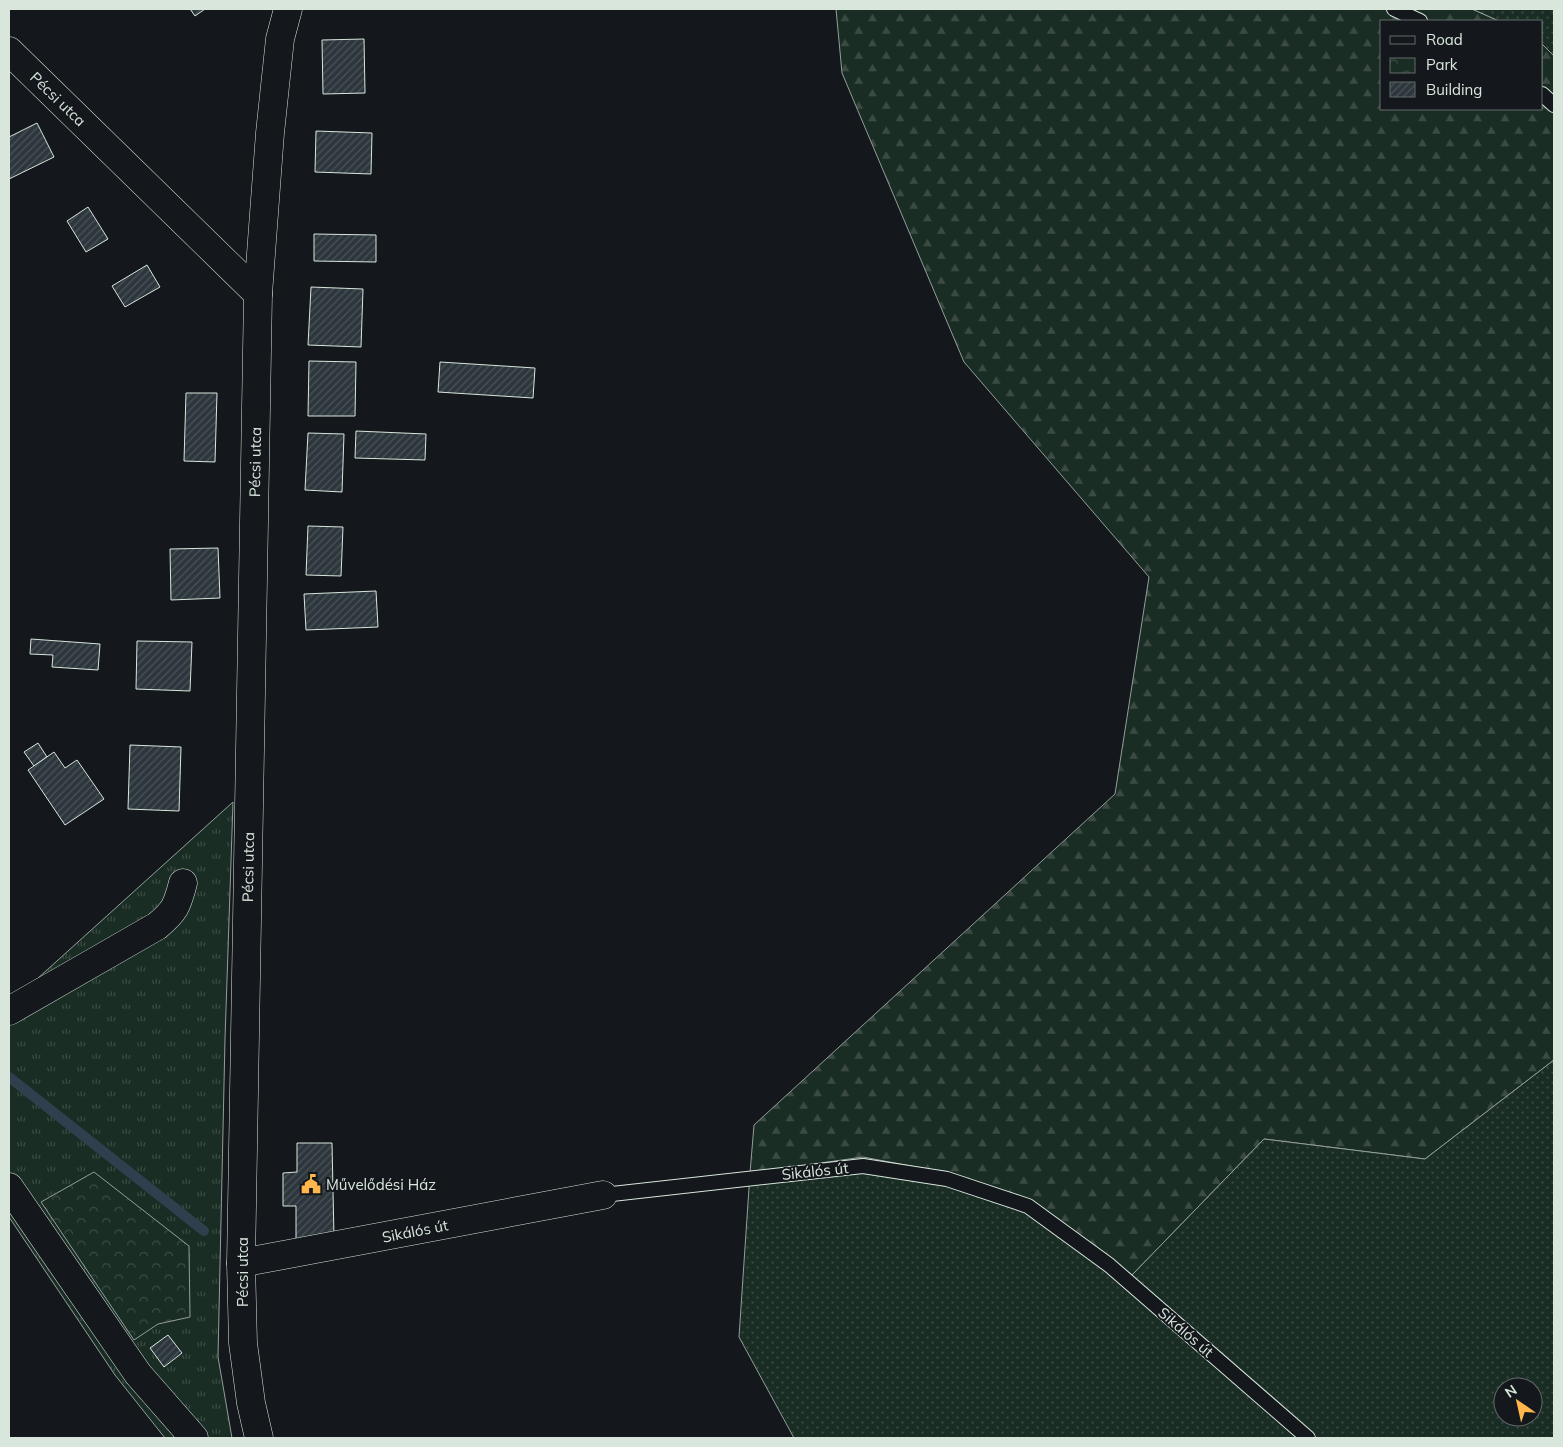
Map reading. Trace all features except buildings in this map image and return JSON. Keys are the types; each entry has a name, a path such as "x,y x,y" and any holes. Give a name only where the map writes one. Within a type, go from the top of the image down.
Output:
{"street":[{"name":"Pécsi utca","path":"259,1438 251,1403 243,1343 241,1264 258,294 270,132 280,39 288,9"},
{"name":"Pécsi utca","path":"9,51 258,294"},
{"path":"9,1011 157,926 170,915 178,901 183,883"},
{"path":"9,1187 138,1374 194,1438"},
{"name":"Sikálós út","path":"241,1264 603,1195"}],"lane":[{"path":"1394,9 1418,20"},
{"path":"1543,95 1554,105"},
{"name":"Sikálós út","path":"603,1195 863,1166 947,1179 1028,1206 1109,1265 1308,1438"}],"green space":[{"path":"836,9 1472,9 1497,20 1380,20 1380,110 1543,110 1543,45 1554,56 1554,1060 1425,1159 1264,1139 1132,1275 1030,1201 750,1173 754,1125 1115,794 1149,577 964,362 842,73"},
{"path":"1472,9 1554,9 1554,56 1543,45 1543,20 1497,20"},
{"path":"233,802 225,1039 218,1357 232,1438 165,1438 115,1375 9,1217 9,998 37,979"},
{"path":"1554,1060 1554,1438 794,1438 739,1337 750,1173 863,1157 948,1173 1030,1201 1132,1275 1264,1139 1425,1159"},
{"path":"94,1172 189,1246 190,1317 158,1324 134,1340 41,1202"}],"waterway":[{"path":"9,1077 204,1231"}],"place":[{"name":"Művelődési Ház","path":"311,1184"}]}
